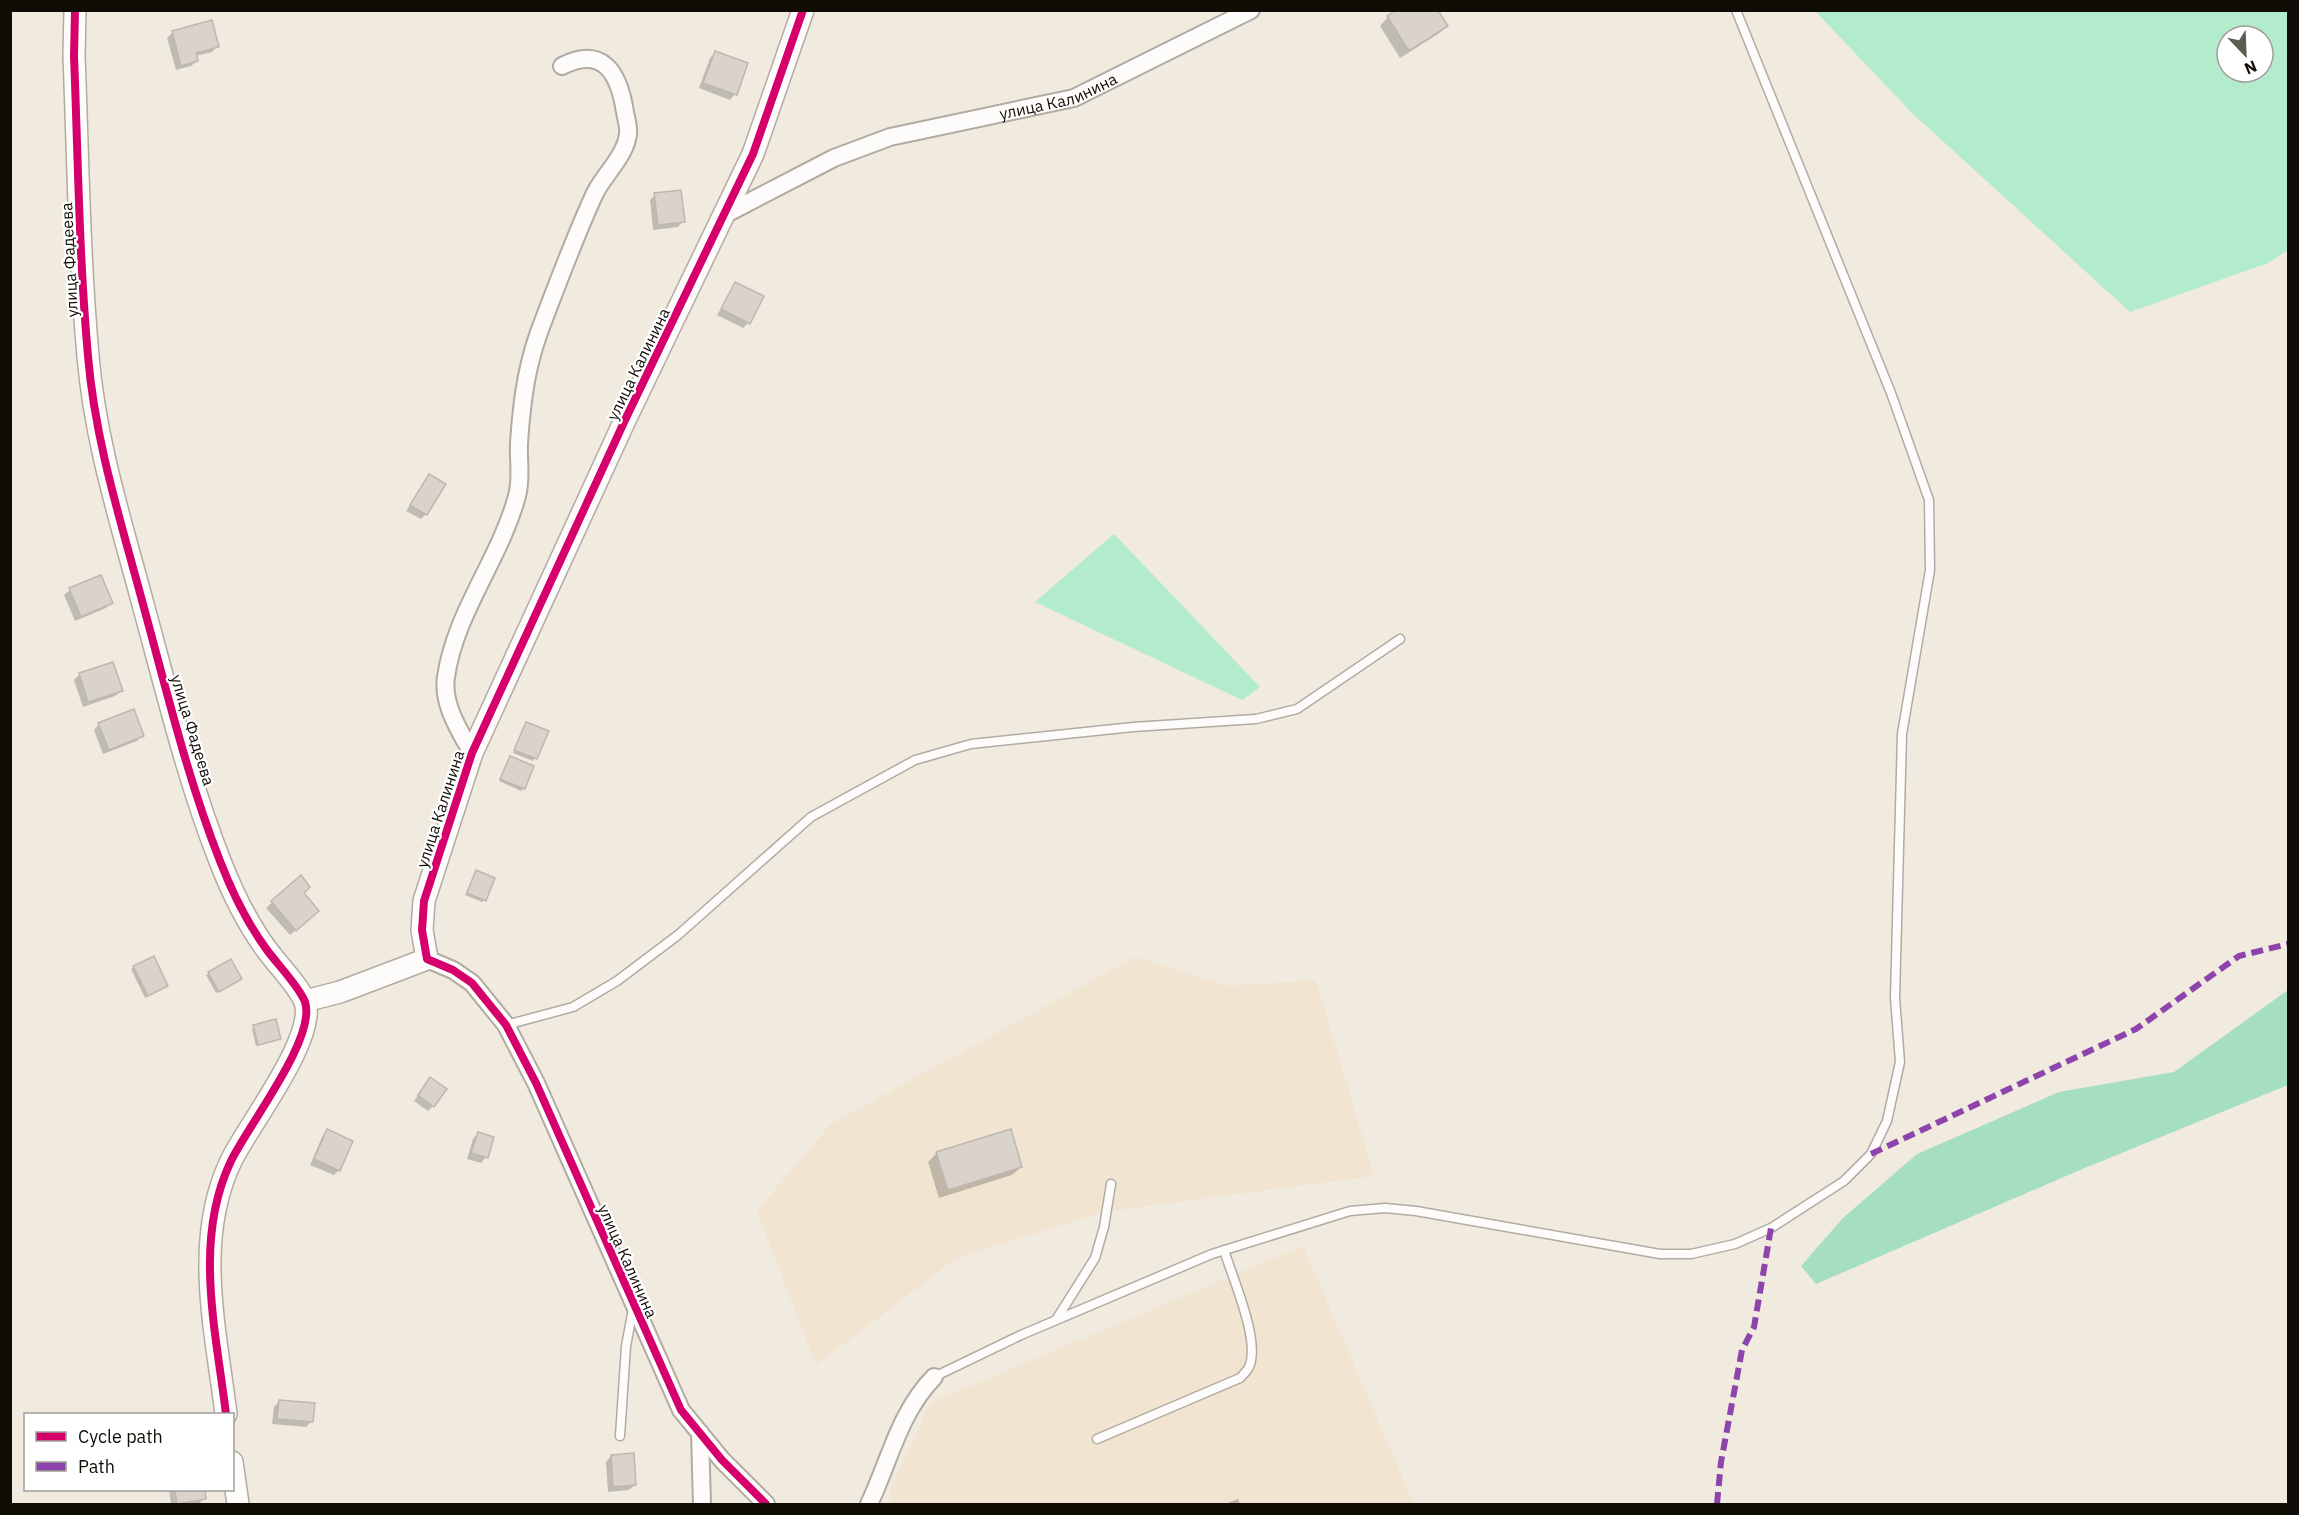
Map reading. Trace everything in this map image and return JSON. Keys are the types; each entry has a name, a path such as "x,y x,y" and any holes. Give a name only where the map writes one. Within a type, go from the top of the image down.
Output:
{"street":[{"name":"улица Фадеева","path":"75,10 74,56 88,358 96,418 172,713 219,860 239,905 264,946 305,1001"},
{"name":"улица Калинина","path":"766,1504 748,1488 681,1410 536,1083 506,1025 472,983 453,970 427,959 422,930 424,901 472,753 625,420 753,154 803,10"},
{"name":"улица Калинина","path":"724,215 834,158 890,137 1074,98 1251,10"},
{"path":"472,753 446,700 445,679 450,657 464,619 503,537 517,497 520,478 518,456 523,387 540,330 596,192 624,146 628,134 622,90 608,66 594,59 577,58 562,66"},
{"path":"226,1413 209,1266 212,1216 231,1159 263,1109 307,1022 305,1001 340,992 427,959"},
{"path":"869,1504 904,1418 934,1377"},
{"path":"700,1433 702,1504"},
{"path":"234,1476 238,1504"}],"lane":[{"path":"934,1377 959,1363 1056,1320 1224,1250 1350,1211 1385,1208 1416,1210 1660,1254 1691,1254 1735,1244 1772,1228 1844,1181 1871,1154 1887,1121 1900,1062 1895,998 1902,734 1930,570 1929,500 1891,393 1736,10"},
{"path":"506,1025 573,1007 617,981 678,935 811,817 915,760 971,744 1133,727 1256,719 1277,714 1297,709 1400,639"},
{"path":"1056,1320 1095,1258 1104,1227 1111,1184"},
{"path":"1097,1439 1240,1378 1249,1368 1252,1354 1249,1329 1224,1250"},
{"path":"620,1436 626,1346 633,1305"}],"shaded area":[{"path":"1135,957 1229,986 1316,980 1374,1176 1102,1212 955,1259 816,1365 757,1211 831,1124"},
{"path":"1303,1246 1414,1504 892,1504 890,1491 930,1403"}],"green space":[{"path":"1815,11 2288,11 2288,250 2268,263 2130,312 1912,113"},
{"path":"1114,534 1260,687 1242,700 1035,602"},
{"path":"2288,990 2288,1085 2080,1170 1816,1284 1801,1266 1843,1218 1917,1154 2059,1092 2174,1072"}],"building":[{"path":"1396,10 1438,10 1448,26 1409,51 1387,16"},
{"path":"212,20 219,47 196,53 198,61 181,66 172,31"},
{"path":"715,51 748,63 737,95 703,83"},
{"path":"681,190 685,222 658,225 654,193"},
{"path":"735,282 764,296 750,324 721,309"},
{"path":"429,474 446,484 427,515 410,505"},
{"path":"101,575 113,603 81,617 69,588"},
{"path":"113,662 123,691 88,702 79,673"},
{"path":"134,709 144,736 109,750 98,723"},
{"path":"526,722 549,731 537,759 514,750"},
{"path":"510,756 534,766 525,789 500,779"},
{"path":"476,870 495,878 486,901 467,893"},
{"path":"301,875 310,887 304,893 319,911 296,931 271,901"},
{"path":"154,956 168,986 148,996 133,966"},
{"path":"231,959 242,979 219,992 208,972"},
{"path":"276,1019 281,1039 258,1045 253,1025"},
{"path":"430,1077 447,1089 434,1107 418,1095"},
{"path":"327,1129 353,1141 340,1171 314,1159"},
{"path":"1011,1129 1022,1167 948,1190 936,1152"},
{"path":"478,1132 494,1137 488,1158 471,1153"},
{"path":"279,1400 315,1403 313,1422 277,1419"},
{"path":"634,1453 636,1485 613,1487 611,1455"},
{"path":"175,1491 205,1491 206,1499 177,1504"}],"marked path":[{"path":"1871,1154 2136,1029 2239,956 2288,944"},
{"path":"1717,1504 1721,1462 1742,1350 1754,1327 1771,1228"}],"cycle path":[{"path":"75,10 74,56 83,281 88,356 103,452 179,736 208,830 247,918 260,940 298,989 305,1002 306,1018 301,1037 291,1059 231,1161 219,1191 213,1222 210,1286 226,1413"},
{"path":"766,1504 722,1460 681,1410 536,1083 506,1025 472,983 453,970 427,959 422,930 424,901 472,753 625,420 753,154 803,10"}]}
